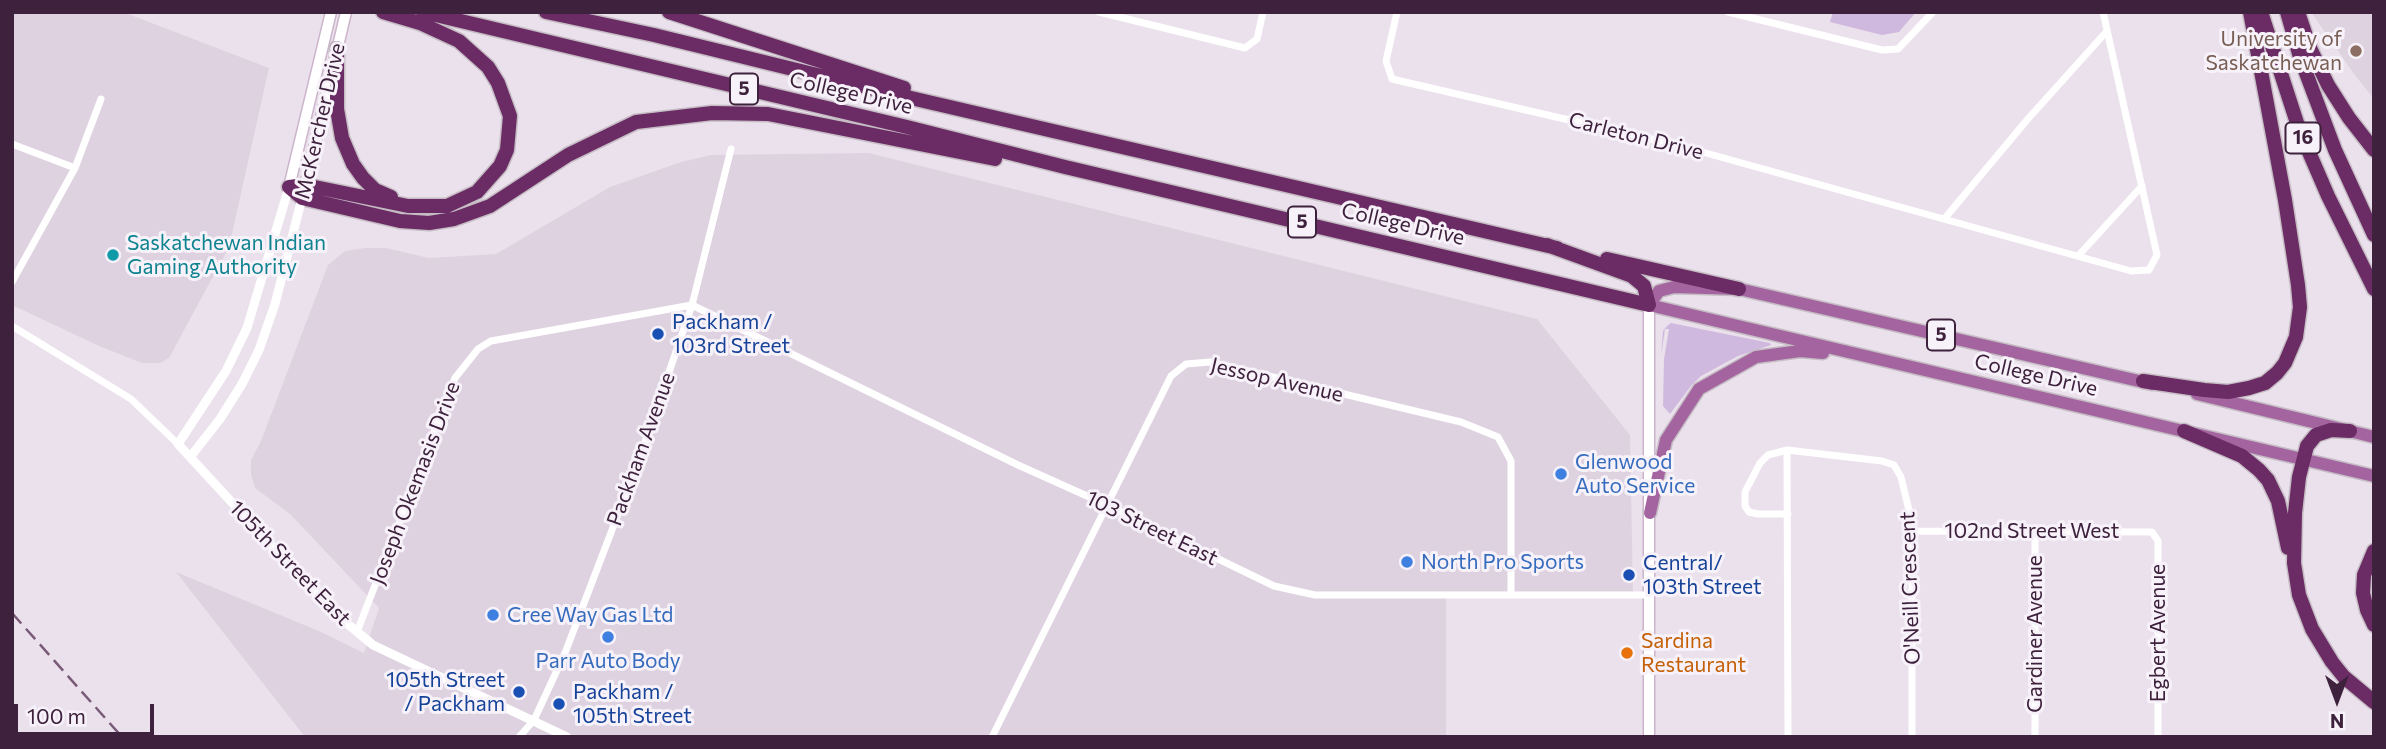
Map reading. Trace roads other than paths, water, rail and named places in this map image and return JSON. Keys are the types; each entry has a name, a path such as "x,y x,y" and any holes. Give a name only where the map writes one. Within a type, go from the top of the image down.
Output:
{"highway":[{"path":"303,191 408,206 447,206 477,192 500,166 507,150 510,116 498,83 488,67 459,41 420,23 383,12"},
{"name":"College Drive","path":"423,12 1649,305"},
{"name":"College Drive","path":"546,12 1739,289"},
{"path":"669,12 992,116"},
{"path":"2143,381 2228,392 2249,388 2264,383 2277,373 2285,363 2296,337 2300,307 2298,285 2250,12"},
{"name":"16","path":"2261,12 2299,129 2328,196 2374,289"},
{"name":"16","path":"2287,12 2300,57 2335,150 2374,235"},
{"path":"2298,12 2310,48 2328,85 2374,150"},
{"path":"338,42 337,109 342,138 353,164 375,190 408,206"},
{"path":"289,187 400,221 429,223 454,219 490,206 568,155 636,122 712,113 768,114 1034,167 1065,167"},
{"path":"1547,245 1632,276 1644,286 1649,305"},
{"path":"2296,577 2295,513 2307,446 2316,435 2331,430 2350,431"},
{"path":"2184,431 2242,456 2268,480 2278,501 2305,612 2321,646 2344,677 2374,702"},
{"path":"2374,551 2364,575 2363,593 2374,625"}],"main road":[{"name":"McKercher Drive","path":"289,187 331,12"},
{"name":"McKercher Drive","path":"303,191 346,12"},
{"path":"1648,737 1649,305 1659,291 1674,287 1739,289"},
{"name":"College Drive","path":"1739,289 2143,381 2374,437"},
{"name":"College Drive","path":"1649,305 2374,476"},
{"path":"1650,513 1666,440 1699,389 1756,357 1800,351 1871,357"}],"street":[{"path":"1099,12 1245,48 1257,39 1263,12"},
{"name":"Carleton Drive","path":"1397,12 1386,61 1392,79 1677,145 2131,271 2149,270 2157,255 2103,12"},
{"path":"1728,12 1882,50 1898,49 1933,12"},
{"path":"1945,218 2027,120 2107,31"},
{"path":"12,282 75,168 101,99"},
{"path":"12,144 75,168"},
{"name":"Packham Avenue","path":"519,737 534,720 565,653 641,454 692,305 731,149"},
{"path":"2078,256 2142,186"},
{"name":"McKercher Drive","path":"178,444 226,371 247,328 289,187"},
{"name":"McKercher Drive","path":"191,456 220,419 259,350 275,304 303,191"},
{"name":"103 Street East","path":"692,305 1018,465 1274,586 1315,595 1649,595"},
{"name":"Joseph Okemasis Drive","path":"357,632 455,378 478,349 491,341 692,305"},
{"path":"12,326 131,399 178,444"},
{"name":"Jessop Avenue","path":"992,737 1171,376 1186,364 1210,362 1461,422 1498,437 1511,461 1511,595"},
{"name":"105th Street East","path":"178,444 322,601 373,645 567,737"},
{"path":"1788,514 1749,512 1744,500 1745,492 1760,463 1768,455 1787,450 1788,514 1788,737"},
{"name":"O'Neill Crescent","path":"1787,450 1882,461 1894,465 1901,477 1912,520 1912,737"},
{"name":"102nd Street West","path":"1912,531 2152,532"},
{"name":"Gardiner Avenue","path":"2035,531 2035,737"},
{"name":"Egbert Avenue","path":"2152,532 2158,541 2158,737"}],"railway":[{"path":"12,613 122,737"}],"place":[{"name":"University of Saskatchewan","path":"2356,51"},
{"name":"Saskatchewan Indian Gaming Authority","path":"113,255"},
{"name":"Packham / 103rd Street","path":"658,334"},
{"name":"Glenwood Auto Service","path":"1561,474"},
{"name":"North Pro Sports","path":"1407,562"},
{"name":"Central/ 103th Street","path":"1629,575"},
{"name":"Cree Way Gas Ltd","path":"493,615"},
{"name":"Parr Auto Body","path":"608,637"},
{"name":"Sardina Restaurant","path":"1627,653"},
{"name":"105th Street / Packham","path":"519,692"},
{"name":"Packham / 105th Street","path":"559,704"}]}
